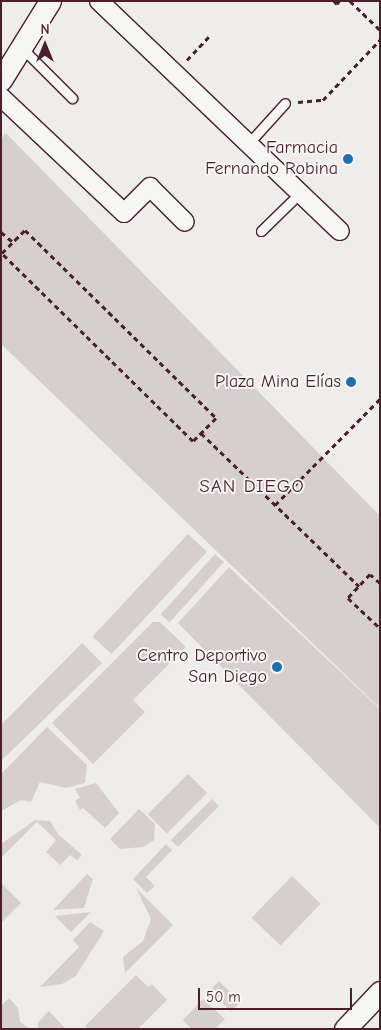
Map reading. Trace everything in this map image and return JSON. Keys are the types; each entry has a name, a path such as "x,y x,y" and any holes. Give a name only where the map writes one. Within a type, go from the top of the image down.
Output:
{"street":[{"path":"1,80 50,1"},
{"path":"99,1 340,232"},
{"path":"1,97 124,213 150,187 186,222"},
{"path":"345,1029 380,992"}],"lane":[{"path":"21,48 72,98"},
{"path":"248,144 285,103"},
{"path":"261,231 300,193"}],"path":[{"path":"334,1 337,4 339,1"},
{"path":"350,1 380,30"},
{"path":"174,73 211,34"},
{"path":"285,103 323,100 380,40"},
{"path":"25,230 216,418 193,441 2,253 13,242 25,230"},
{"path":"1,232 13,242"},
{"path":"275,505 380,399"},
{"path":"201,433 359,586"},
{"path":"380,583 370,574 348,598 380,628"}],"shaded area":[{"path":"6,133 380,516 380,708 1,344 1,139"},
{"path":"188,534 207,552 112,654 93,636"},
{"path":"215,554 224,562 170,622 161,614"},
{"name":"Centro Deportivo San Diego","path":"229,567 380,709 380,828 178,623"},
{"path":"153,622 160,622 186,647 133,700 145,712 93,764 52,723"},
{"path":"82,643 102,663 1,761 1,725"},
{"path":"47,727 87,765 85,783 66,788 40,782 31,802 21,800 1,811 1,774"},
{"path":"188,774 207,793 167,833 148,814"},
{"path":"96,783 119,813 105,828 83,808 80,810 75,801 80,798 75,789"},
{"path":"212,799 219,806 178,847 171,840"},
{"path":"139,809 155,824 154,840 143,847 120,849 110,839"},
{"path":"35,820 50,821 59,835 82,855 77,860 70,855 60,865 46,852 56,840 37,822 1,858 1,844"},
{"path":"166,844 172,850 146,877 155,886 147,893 133,879"},
{"path":"87,874 93,879 84,908 53,910"},
{"path":"292,876 321,904 280,946 252,918"},
{"path":"1,883 21,903 1,923"},
{"path":"136,888 173,925 125,973 123,957 143,941 151,919"},
{"path":"91,912 71,932 55,916"},
{"path":"90,922 104,931 76,976 62,984 40,987 79,947 73,940"},
{"path":"136,975 148,987 152,984 167,1000 138,1029 88,1029 85,1026"},
{"path":"219,981 240,1002 231,1011 210,990"},
{"path":"9,998 18,1008 20,1022 31,1029 1,1029 1,1006"},
{"path":"203,999 225,1019 215,1029 192,1029 183,1020"},
{"path":"49,1011 64,1029 38,1029 38,1022"}],"place":[{"name":"Farmacia Fernando Robina","path":"348,159"},
{"name":"Plaza Mina Elías","path":"351,382"},
{"name":"Centro Deportivo San Diego","path":"277,667"}],"district":[{"name":"SAN DIEGO","path":"252,487"}]}
